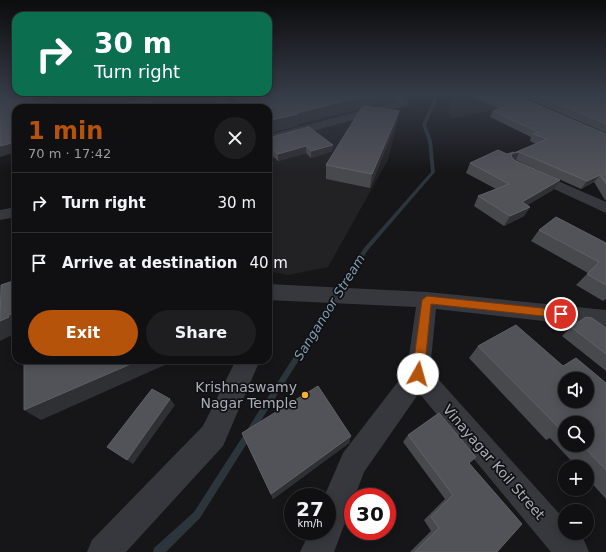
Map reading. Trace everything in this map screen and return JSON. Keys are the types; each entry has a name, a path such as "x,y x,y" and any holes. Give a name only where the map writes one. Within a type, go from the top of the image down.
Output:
{"street":[{"path":"272,138 341,120"},
{"path":"522,169 606,208"},
{"path":"0,215 12,213"},
{"path":"272,292 427,300 606,319"},
{"path":"336,505 353,462 418,374 427,300"},
{"path":"110,550 213,436 246,364"},
{"name":"Vinayagar Koil Street","path":"418,374 572,552"},
{"path":"317,552 322,540"}],"shaded area":[{"path":"272,120 398,120 388,160 328,267 288,275 272,272"}],"building":[{"path":"0,120 12,120 12,143 0,146"},
{"path":"354,120 395,120 372,174 326,165"},
{"path":"512,120 573,120 606,134 606,184 600,175 587,181 519,152 514,153 547,139 533,134 538,132"},
{"path":"596,120 606,120 606,124"},
{"path":"309,127 333,145 311,151 306,146 278,154 272,149 272,137"},
{"path":"498,150 507,154 514,152 511,156 514,160 560,180 522,202 530,207 510,216 478,196 509,184 470,163"},
{"path":"556,217 606,243 606,285 587,274 599,262 539,230"},
{"path":"12,281 12,314 0,321 1,285"},
{"path":"586,317 592,318 606,328 606,354 571,327"},
{"path":"516,325 563,366 576,358 593,372 558,372 558,408 594,408 594,373 606,383 606,470 589,452 594,452 594,416 558,416 558,427 478,346"},
{"path":"24,364 131,364 24,410"},
{"path":"318,386 351,436 271,494 242,433"},
{"path":"152,389 170,399 127,460 107,447"},
{"path":"439,413 476,457 469,463 522,524 497,552 415,552 439,528 431,517 453,495 408,435"}],"waterway":[{"name":"Sanganoor Stream","path":"158,552 197,515 366,249 433,172 430,141 424,125 426,120"}],"place":[{"name":"Krishnaswamy Nagar Temple","path":"305,395"}],"route":[{"path":"418,374 427,300 561,314"}]}
